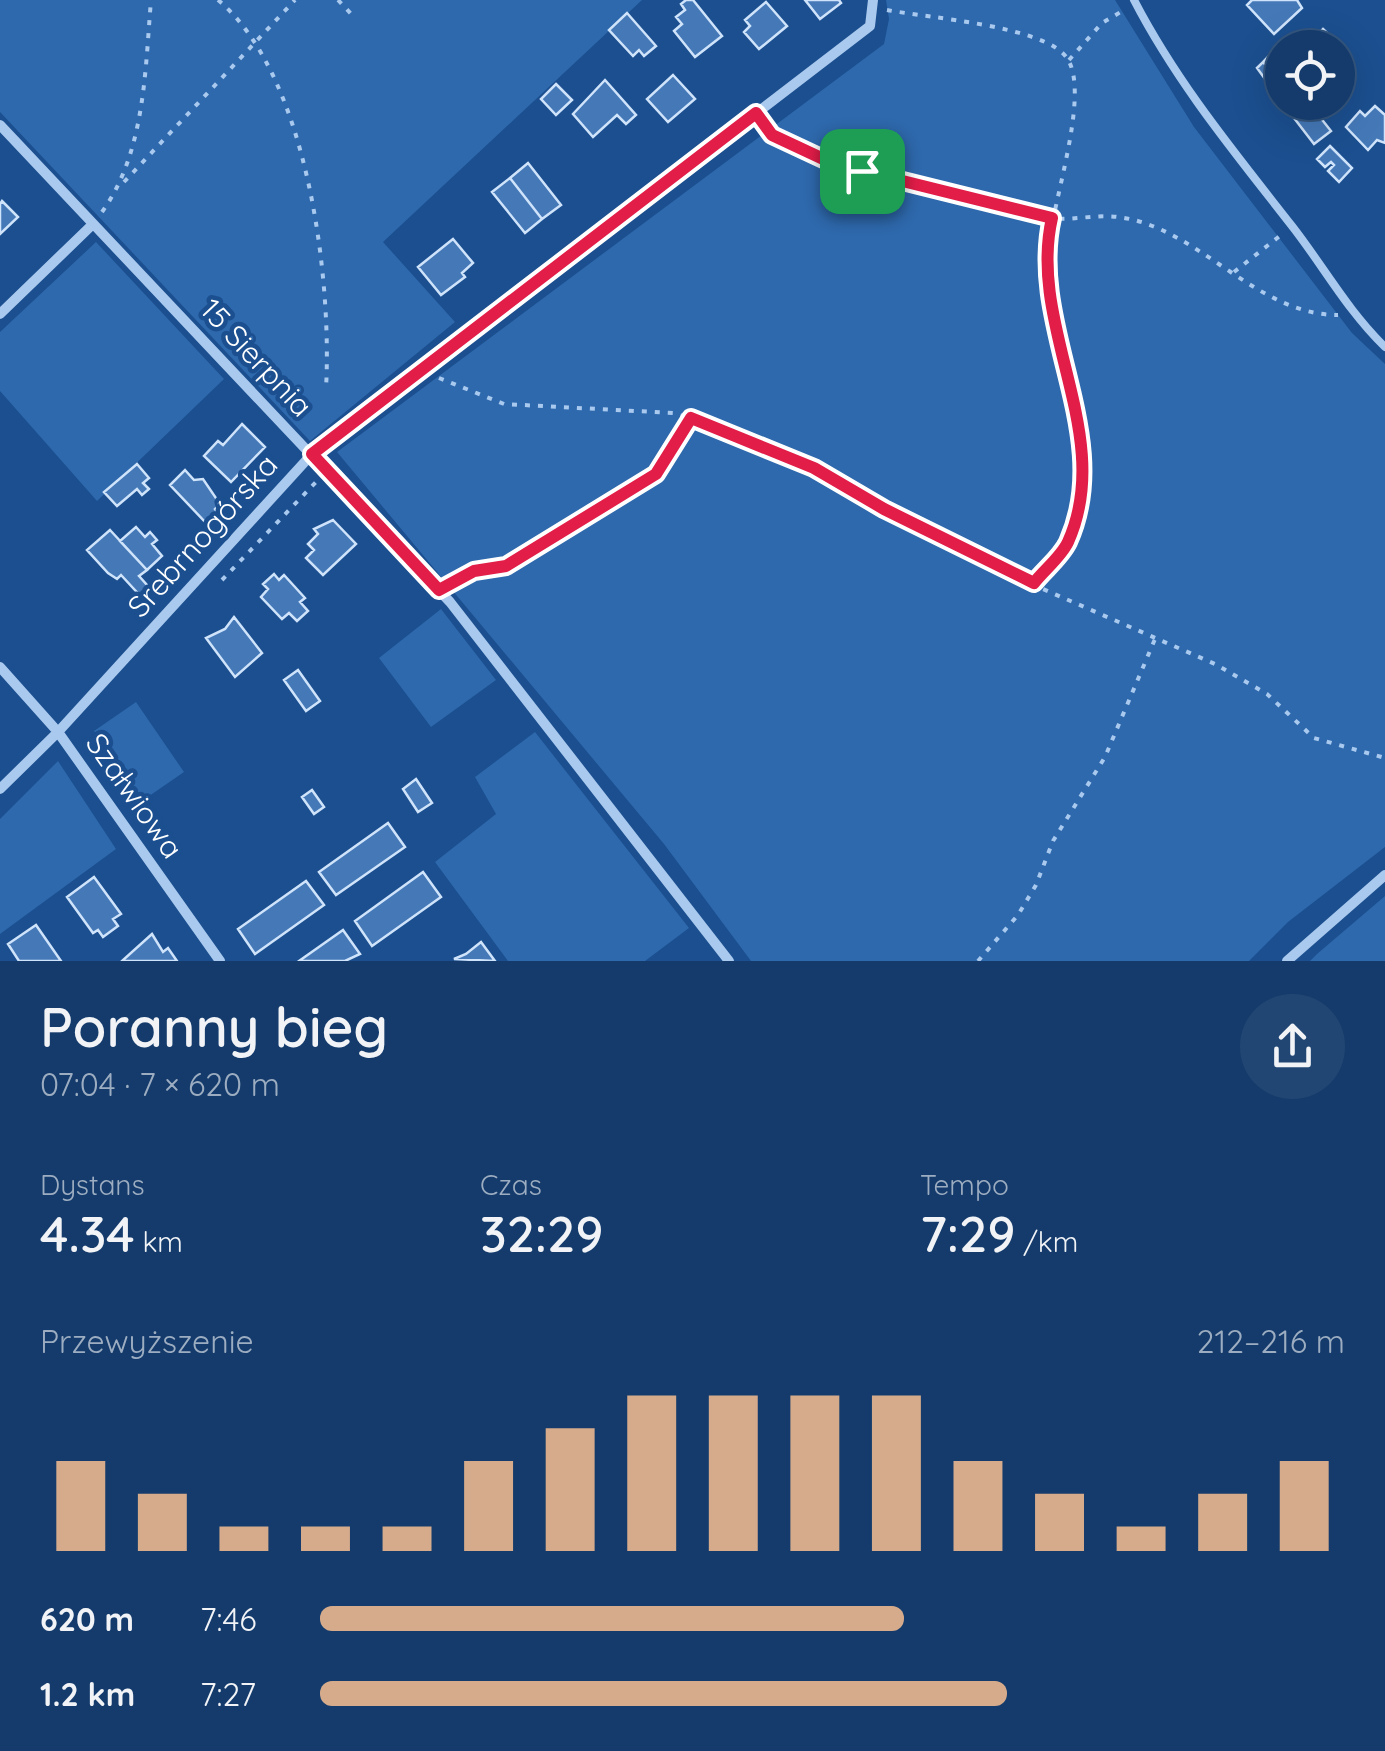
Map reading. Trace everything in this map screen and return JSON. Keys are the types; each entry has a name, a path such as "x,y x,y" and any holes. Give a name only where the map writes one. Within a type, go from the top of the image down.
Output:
{"street":[{"name":"Srebrnogórska","path":"0,788 58,732 312,454 870,26 871,3"},
{"name":"15 Sierpnia","path":"0,125 439,590 729,961"},
{"path":"0,314 94,224"},
{"name":"Szałwiowa","path":"0,667 58,732 220,961"},
{"path":"1286,961 1385,875"}],"lane":[{"path":"1135,2 1185,86 1253,182 1292,226 1352,315 1385,346"}],"path":[{"path":"124,182 143,96 151,0"},
{"path":"218,0 256,45 296,136 311,192 329,331 326,389"},
{"path":"94,224 124,182 295,0"},
{"path":"338,0 355,18"},
{"path":"1069,60 1102,23 1135,2"},
{"path":"871,3 1030,32 1052,42 1069,60 1078,98 1052,218 1046,274 1081,422 1081,505 1066,547 1034,583"},
{"path":"756,113 772,135 834,164 1052,218 1120,217 1147,225 1262,291 1330,315 1352,315"},
{"path":"1234,272 1292,226"},
{"path":"420,370 504,404 631,409 691,418 814,468 884,509 1267,694 1314,738 1385,758"},
{"path":"439,590 474,571 506,566 656,474 691,418"},
{"path":"214,588 327,470"},
{"path":"978,961 1036,886 1053,842 1105,757 1156,639"}],"shaded area":[{"path":"0,0 642,0 383,242 455,322 310,441 0,112"},
{"path":"886,0 1115,0 1194,127 1352,333 1385,364 1385,847 1288,922 1249,961 751,961 664,844 337,452 884,44 889,19"},
{"path":"96,242 224,379 97,501 0,391 0,332"},
{"path":"441,609 496,680 431,727 379,658"},
{"path":"136,702 184,772 142,801 94,731"},
{"path":"535,732 689,928 645,961 508,961 435,862 496,814 475,777"},
{"path":"58,761 116,849 0,934 0,819"},
{"path":"1385,896 1385,961 1310,961 1317,954"}],"building":[{"path":"693,0 722,36 695,57 674,31 682,24 676,17 685,10 681,4"},
{"path":"805,0 839,0 841,3 820,19"},
{"path":"1252,0 1297,0 1302,8 1278,30 1270,30 1247,5"},
{"path":"766,2 787,26 759,49 744,32 750,26 745,20"},
{"path":"627,13 656,46 644,56 639,50 633,56 609,30"},
{"path":"1265,64 1265,79 1257,68"},
{"path":"673,75 695,99 668,122 647,99"},
{"path":"605,80 636,115 626,124 617,115 593,137 573,114"},
{"path":"556,84 572,100 556,115 541,99"},
{"path":"1375,106 1385,115 1385,143 1377,140 1368,150 1346,127 1360,111 1365,116"},
{"path":"1296,120 1322,120 1331,131 1314,144"},
{"path":"1330,146 1352,168 1339,182 1328,171 1334,165 1331,162 1325,167 1317,159"},
{"path":"528,163 561,205 542,219 510,178"},
{"path":"510,178 542,219 525,233 492,192"},
{"path":"2,201 18,217 0,234 0,204"},
{"path":"453,239 473,263 462,273 465,277 441,295 418,267"},
{"path":"242,424 265,447 231,482 204,456 218,441 223,445"},
{"path":"137,464 149,478 143,483 149,489 142,495 137,489 117,506 104,492"},
{"path":"185,470 194,480 203,479 220,504 215,509 218,513 207,524 170,485"},
{"path":"333,520 356,544 323,575 306,558 314,550 308,544 318,534 314,529"},
{"path":"136,527 145,537 150,532 157,540 152,544 162,556 147,570 120,541"},
{"path":"110,530 147,570 139,576 155,594 146,602 121,575 117,579 108,573 87,550"},
{"path":"274,574 279,580 284,575 305,598 300,602 308,611 297,621 289,613 282,619 261,597 268,589 263,584"},
{"path":"234,617 262,653 235,677 206,638 225,629"},
{"path":"298,670 320,701 306,711 284,680"},
{"path":"416,779 432,803 418,812 403,789"},
{"path":"312,790 324,807 314,814 302,797"},
{"path":"388,823 405,847 336,895 319,872"},
{"path":"423,872 441,897 372,946 355,921"},
{"path":"94,877 121,914 113,919 118,926 103,937 98,930 93,933 67,897"},
{"path":"306,881 324,905 255,954 238,929"},
{"path":"36,925 61,961 19,961 8,944"},
{"path":"343,930 360,954 345,961 299,961"},
{"path":"152,934 163,952 168,948 177,961 122,961"},
{"path":"481,942 495,961 454,959 466,954"}],"route":[{"path":"756,113 772,135 793,148 862,171 965,200 1052,218 1046,274 1081,422 1081,505 1066,547 1034,583 922,529 814,468 691,418 656,474 506,566 474,571 439,590 312,454 756,113"}]}
